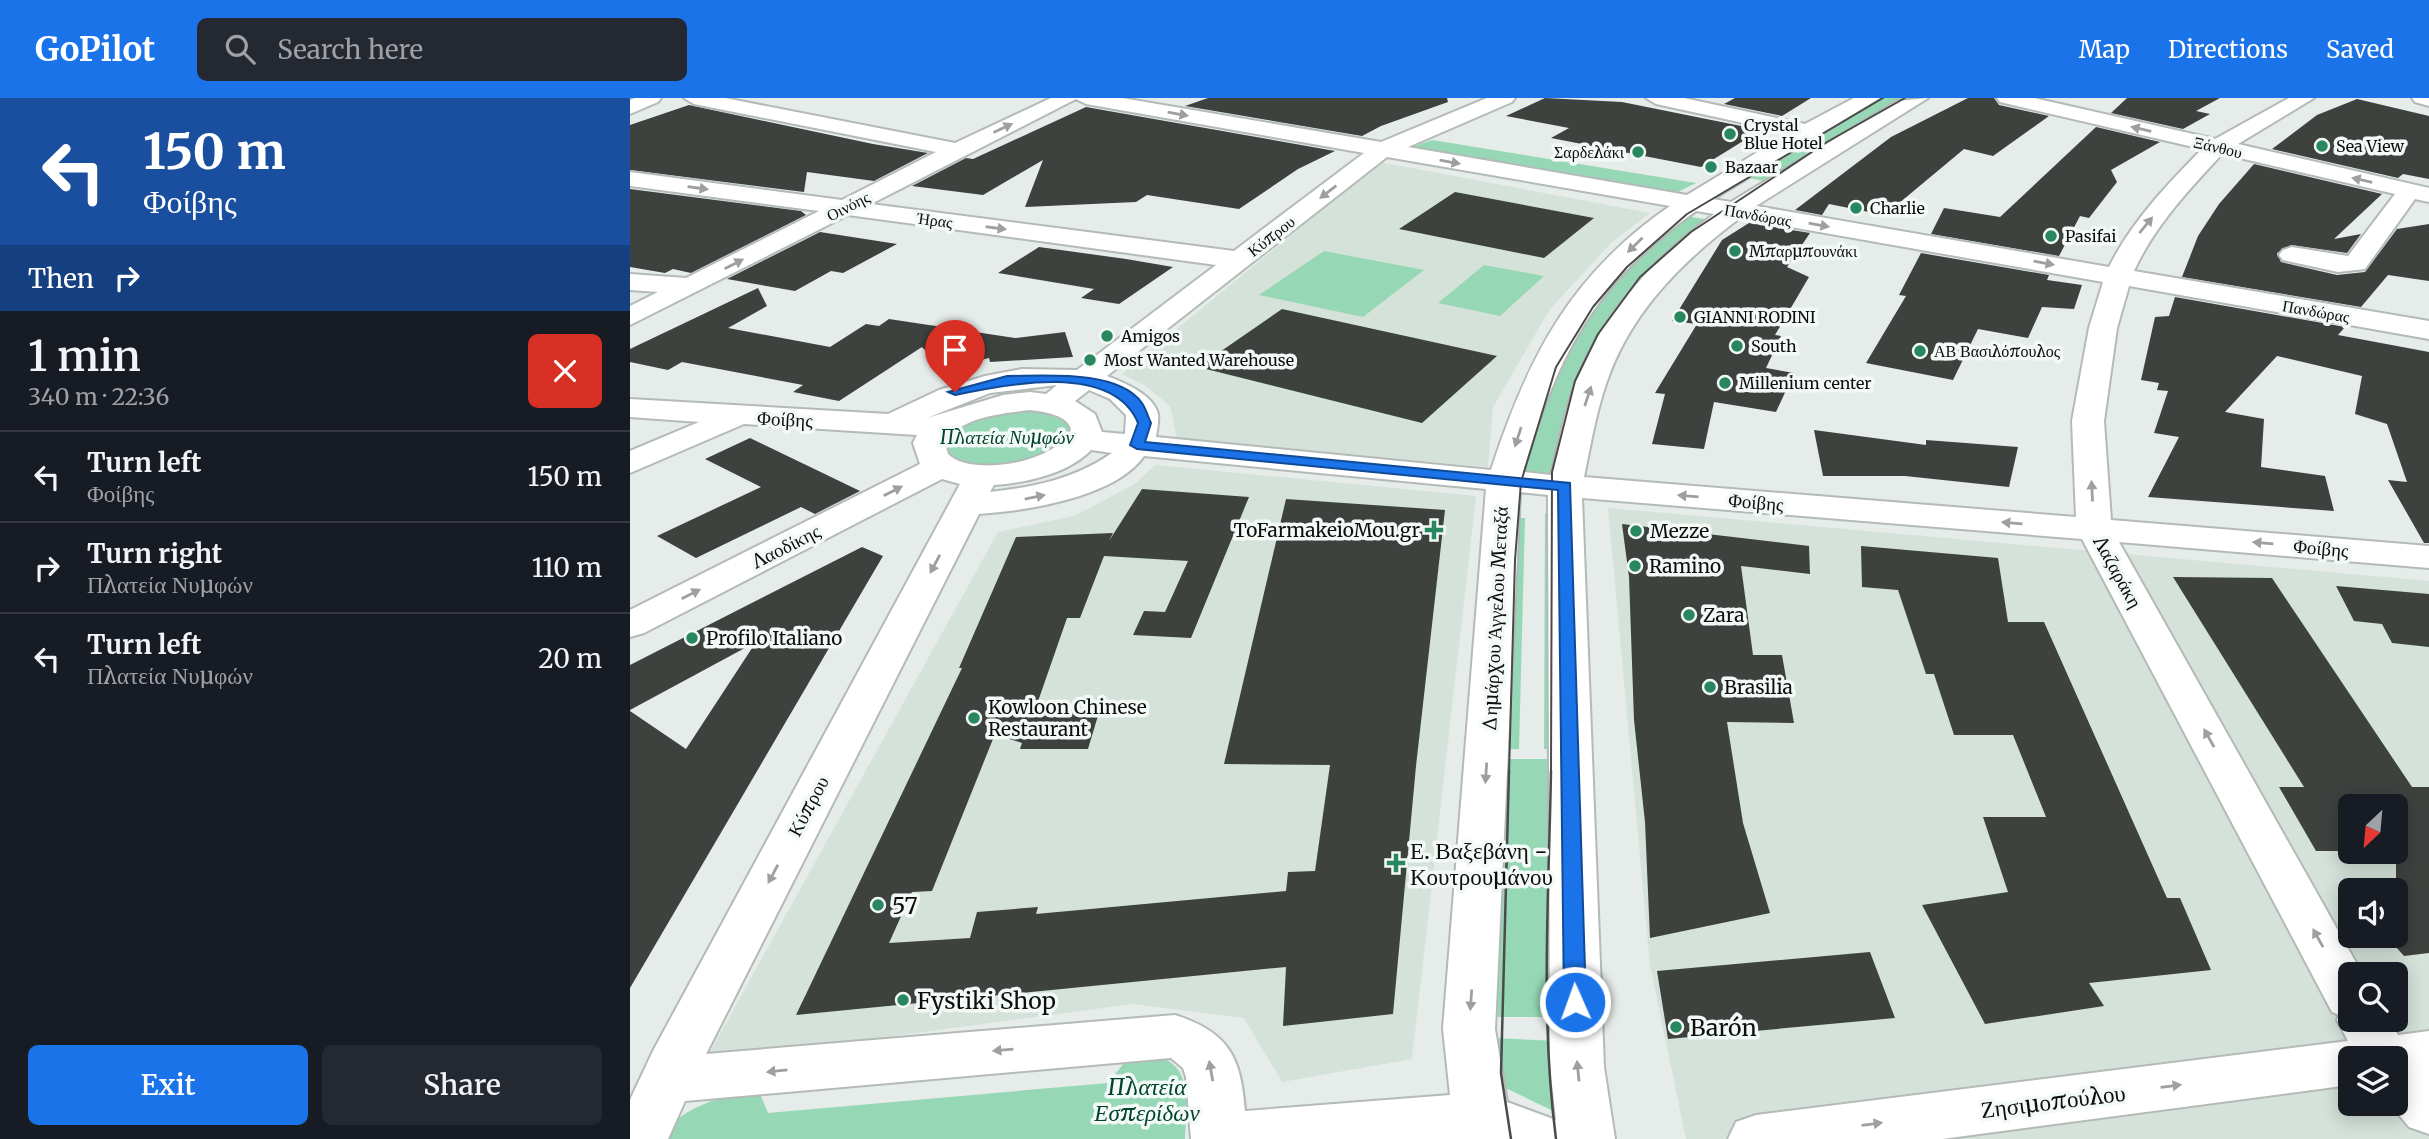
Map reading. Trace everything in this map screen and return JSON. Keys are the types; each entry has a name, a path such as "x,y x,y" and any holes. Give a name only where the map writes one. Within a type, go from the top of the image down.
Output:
{"street":[{"path":"630,108 651,98"},
{"path":"694,98 958,149"},
{"name":"Οινόης","path":"630,317 958,149 1067,98"},
{"name":"Πανδώρας","path":"1086,98 1382,150 1691,190 1740,204 2118,276 2429,330"},
{"name":"Κύπρου","path":"1053,403 1382,150 1506,98"},
{"path":"1656,98 1808,131"},
{"path":"1691,190 1721,182 1870,98"},
{"path":"1587,1139 1577,1067 1565,486 1580,422 1596,371 1625,317 1661,271 1740,204 1918,98"},
{"name":"Ξάνθου","path":"2007,98 2419,193"},
{"name":"Λαζαράκη","path":"2304,98 2217,147 2175,190 2137,237 2118,276 2104,328 2088,421 2094,529 2338,976"},
{"path":"2422,98 2429,100"},
{"path":"1423,133 1464,140"},
{"name":"Ήρας","path":"630,179 1240,260"},
{"path":"1721,182 1740,190 1740,204"},
{"name":"Δημάρχου Άγγελου Μεταξά","path":"1482,1127 1469,1029 1504,481 1526,411 1548,358 1578,308 1639,241 1691,190"},
{"path":"2292,256 2339,264 2356,263 2419,193"},
{"path":"630,282 691,286"},
{"path":"895,424 932,401 980,385 1033,377 1083,380 1115,389 1136,404 1144,423 1137,445 1111,468 1070,488 1020,500 974,489 932,458 929,448 932,438 941,427 965,413 996,404 1030,401 1053,403 1083,417 1086,428 1083,440 1063,456 1032,470 974,489"},
{"name":"Φοίβης","path":"630,408 941,427"},
{"path":"630,463 737,416"},
{"name":"Φοίβης","path":"1083,440 1504,481 2429,557"},
{"name":"Λαοδίκης","path":"630,625 942,466"},
{"name":"Κύπρου","path":"640,1139 666,1080 974,489"},
{"path":"666,1080 1175,1036 1191,1041 1211,1063 1219,1139 1482,1127 1540,1139"},
{"path":"2408,1055 2429,1052"},
{"name":"Ζησιμοπούλου","path":"1756,1139 2338,1065"},
{"path":"2408,1086 2429,1110"}],"shaded area":[{"path":"1380,162 1650,213 1612,242 1550,309 1493,407 1488,467 1177,439 1170,406 1146,386 1122,374"},
{"path":"1155,465 1476,496 1412,1059 1282,1082 1244,1018 1133,1004 705,1061 998,532 1074,516 1135,484"},
{"path":"1608,508 2429,581 2429,1139 1686,1139 1650,965"}],"green space":[{"path":"1878,98 1909,98 1864,121 1769,182 1745,177"},
{"path":"1432,140 1696,183 1678,192 1412,147"},
{"path":"1681,215 1709,220 1639,287 1558,477 1518,474 1531,428 1589,306"},
{"path":"1324,251 1424,270 1363,317 1259,295"},
{"path":"1484,265 1544,276 1500,316 1438,303"},
{"name":"Πλατεία Νυμφών","path":"1041,408 1066,419 1071,430 1066,441 1053,451 1034,459 987,466 965,463 947,454 945,439 964,423 988,414"},
{"path":"1545,513 1556,514 1557,749 1544,749"},
{"path":"1514,518 1525,518 1519,749 1504,749"},
{"path":"1503,759 1558,759 1557,1017 1492,1017"},
{"path":"1494,1038 1559,1041 1568,1118 1495,1083"},
{"name":"Πλατεία Εσπερίδων","path":"1132,1053 1167,1060 1177,1068 1185,1091 1185,1139 657,1139 690,1111 715,1100 758,1089 768,1113 1108,1083"}],"building":[{"path":"1208,98 1447,98 1448,102 1381,126 1362,136 1185,106"},
{"path":"1545,98 1622,102 1761,130 1701,167 1551,138 1569,128 1506,116"},
{"path":"1735,98 1811,98 1782,116 1724,104"},
{"path":"1968,98 1994,98 1999,105 2049,116 1993,156 1964,149 1892,209 1876,206 1869,212 1829,204 1822,215 1795,210 1891,137"},
{"path":"2127,98 2220,98 2196,111 2210,114 2183,129 2111,113"},
{"path":"2357,99 2429,116 2429,179 2403,174 2398,178 2272,149 2317,115"},
{"path":"689,105 928,153 874,181 807,172 804,192 630,170 630,125"},
{"path":"1086,107 1335,151 1298,169 1239,209 1147,195 1136,202 1025,207 1043,160 983,195 912,186 966,158 973,159"},
{"path":"2096,127 2160,142 2111,170 2117,182 2089,218 2080,216 2059,256 1931,234 1944,208 2000,217"},
{"path":"2254,164 2382,194 2334,239 2361,234 2347,253 2291,245 2277,253 2281,262 2337,275 2365,272 2397,229 2429,224 2429,281 2388,275 2361,307 2182,277 2198,236 2219,204"},
{"path":"630,189 801,211 806,215 691,273 673,269 665,273 630,267"},
{"path":"1455,192 1594,218 1544,258 1399,229"},
{"path":"1749,223 1810,233 1787,267 1809,277 1775,335 1781,336 1766,368 1794,373 1776,412 1714,402 1704,449 1652,444 1665,394 1655,393 1697,324 1672,321 1722,240"},
{"path":"820,232 897,244 843,273 831,271 795,291 727,279"},
{"path":"1039,247 1173,267 1119,304 1081,298 1094,289 998,273"},
{"path":"1921,253 2049,275 2047,280 2082,285 2074,309 2042,307 2028,338 1978,329 1953,380 1866,363 1906,296 1899,295"},
{"path":"758,288 767,306 728,328 830,347 866,324 879,326 889,319 1015,338 1065,332 1073,357 990,362 989,358 943,369 922,347 839,401 793,392 803,385 682,362 668,370 630,362 630,349"},
{"path":"2175,297 2345,327 2338,335 2429,352 2429,543 2424,543 2388,480 2407,482 2387,424 2355,414 2362,376 2277,356 2225,412 2264,419 2261,467 2325,476 2334,511 2148,497 2179,437 2154,433 2168,391 2157,390 2159,383 2141,380 2155,317 2169,316"},
{"path":"1282,309 1497,356 1422,423 1198,367"},
{"path":"1814,430 1926,445 1926,440 2018,447 2009,487 1905,476 1823,476"},
{"path":"750,438 860,491 815,514 801,507 696,558 657,536 761,487 705,459"},
{"path":"1142,489 1249,497 1191,638 1133,635 1144,611 1165,612 1188,561 1104,556 1080,618 1067,618 1035,710 1100,709 1088,749 1020,749 1022,743 995,734 932,891 912,892 889,943 970,938 977,912 1038,907 1036,914 1286,891 1288,872 1315,871 1330,765 1224,764 1286,499 1445,510 1416,766 1393,1014 1283,1026 1286,967 796,1015 962,668 959,668 1016,537 1113,533 1109,541"},
{"path":"1622,524 1809,546 1810,574 1741,566 1753,655 1782,655 1794,723 1727,722 1743,823 1770,913 1650,938 1645,822 1634,720 1629,577"},
{"path":"1861,546 1998,558 2008,622 2044,622 2167,898 2180,898 2211,970 2089,983 2104,1006 1985,1024 1922,905 2008,892 1983,817 2046,817 2013,735 1954,735 1934,674 1926,674 1898,590 1862,587"},
{"path":"862,547 883,556 630,988 630,711 686,749 756,642 630,710 630,665"},
{"path":"2173,577 2272,578 2412,787 2429,787 2429,953 2404,956 2397,948 2408,948 2408,878 2396,878 2396,864 2408,864 2408,794 2338,794 2338,851 2316,851 2279,787 2304,787"},
{"path":"2336,586 2429,594 2429,647 2392,643 2382,624 2354,621"},
{"path":"1870,952 1895,1018 1668,1039 1657,971"}],"tram line":[{"path":"1509,773 1515,560 1521,482 1556,367 1593,307 1627,267 1687,214 1883,98"},
{"path":"1551,773 1552,472 1575,381 1598,334 1640,277 1691,232 1827,142 1905,98"},
{"path":"1509,771 1501,1073 1511,1139"},
{"path":"1551,771 1547,1001 1556,1139"}],"place":[{"name":"Crystal Blue Hotel","path":"1730,134"},
{"name":"Sea View","path":"2322,146"},
{"name":"Σαρδελάκι","path":"1638,152"},
{"name":"Bazaar","path":"1711,167"},
{"name":"Charlie","path":"1856,208"},
{"name":"Pasifai","path":"2051,236"},
{"name":"Μπαρμπουνάκι","path":"1735,251"},
{"name":"GIANNI RODINI","path":"1680,317"},
{"name":"Amigos","path":"1107,336"},
{"name":"South","path":"1737,346"},
{"name":"ΑΒ Βασιλόπουλος","path":"1920,351"},
{"name":"Most Wanted Warehouse","path":"1090,360"},
{"name":"Millenium center","path":"1725,383"},
{"name":"ToFarmakeioMou.gr","path":"1434,530"},
{"name":"Mezze","path":"1636,531"},
{"name":"Ramino","path":"1635,566"},
{"name":"Zara","path":"1689,615"},
{"name":"Profilo Italiano","path":"692,638"},
{"name":"Brasilia","path":"1710,687"},
{"name":"Kowloon Chinese Restaurant","path":"974,718"},
{"name":"Ε. Βαξεβάνη - Κουτρουμάνου","path":"1396,863"},
{"name":"57","path":"878,905"},
{"name":"Fystiki Shop","path":"903,1000"},
{"name":"Barón","path":"1676,1027"}],"route":[{"path":"955,392 980,385 1033,377 1083,380 1115,389 1136,404 1144,423 1143,434 1137,445 1565,486 1568,755 1575,1002"}]}
